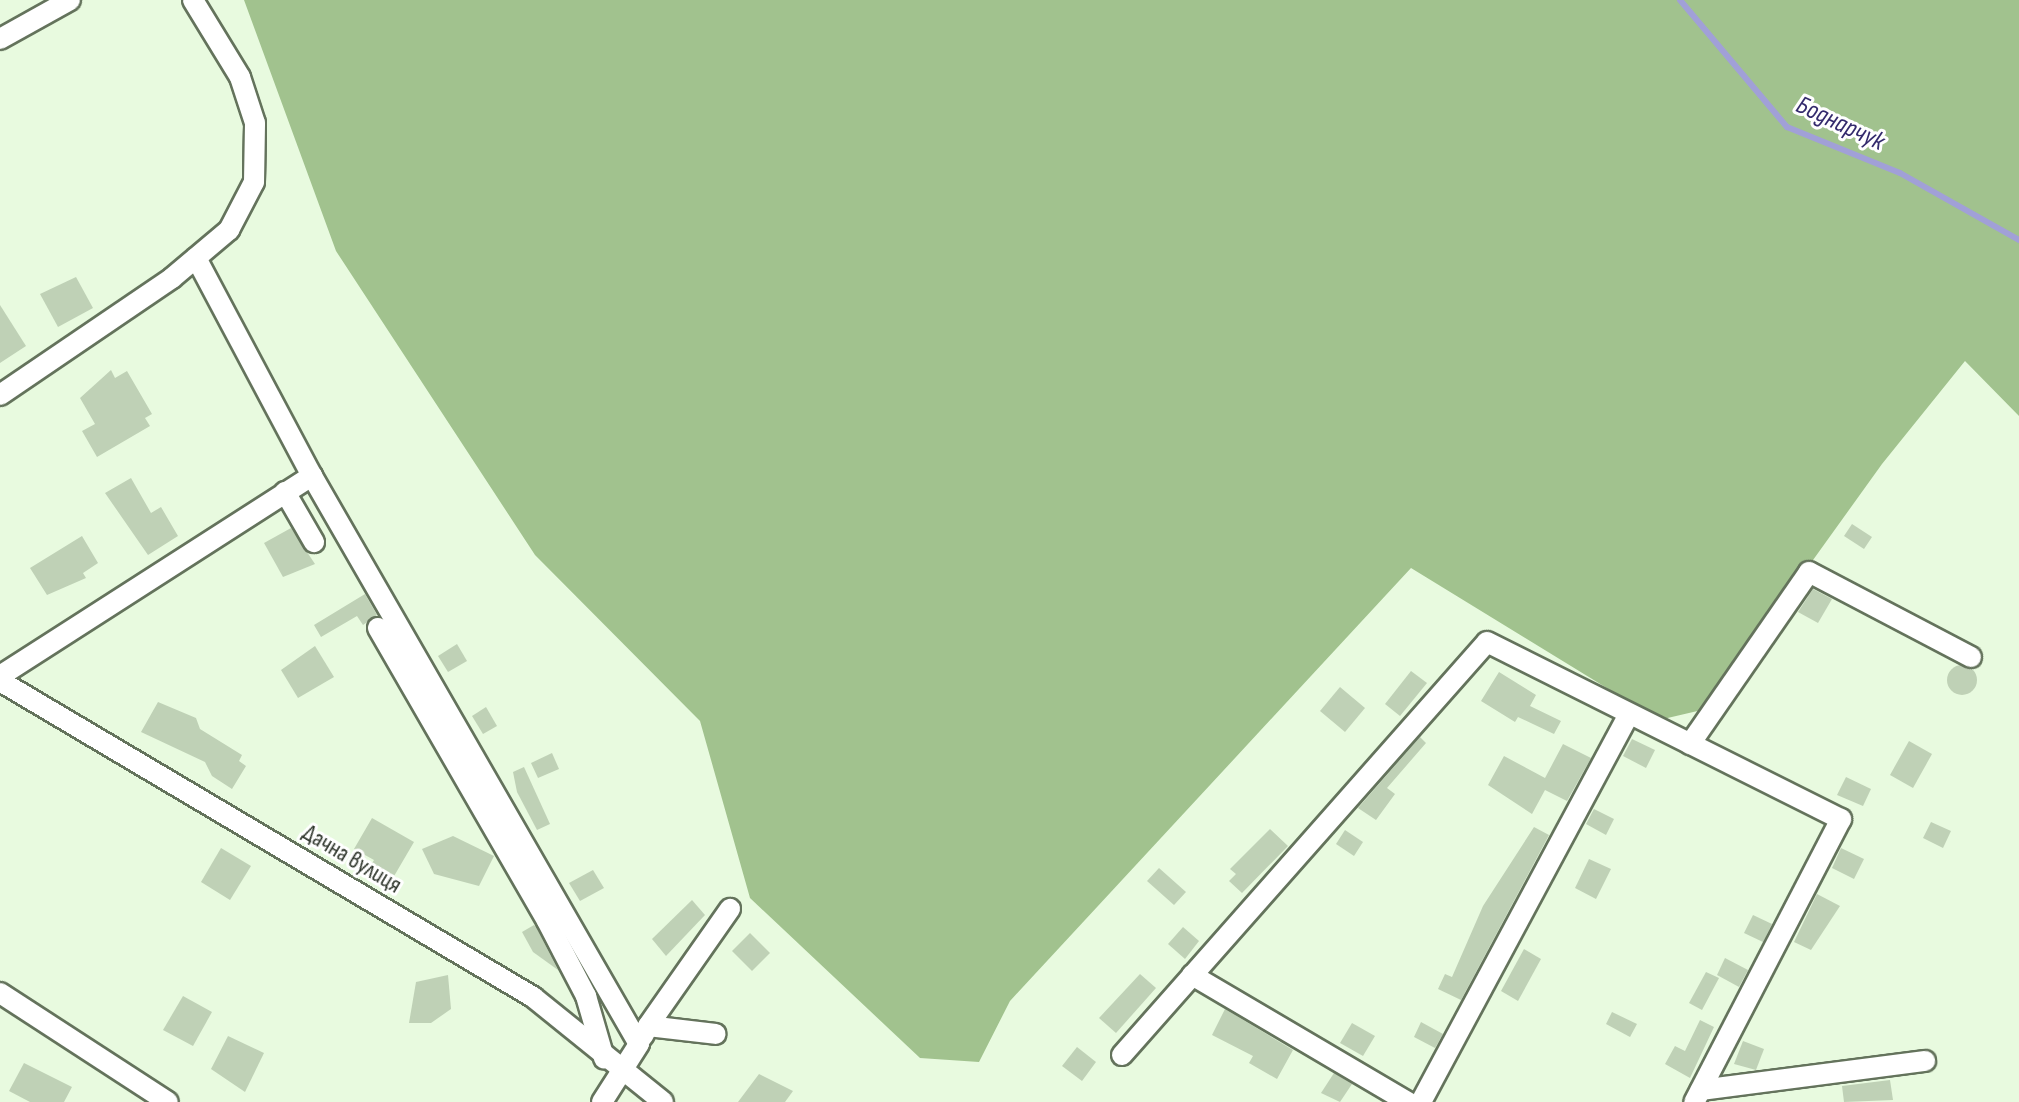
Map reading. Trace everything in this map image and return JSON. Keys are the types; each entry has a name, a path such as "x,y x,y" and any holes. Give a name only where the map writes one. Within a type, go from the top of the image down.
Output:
{"street":[{"path":"0,39 70,0"},
{"path":"0,395 196,258 229,230 254,182 255,123 240,77 193,0"},
{"path":"196,258 312,476 644,1035"},
{"path":"0,678 312,476"},
{"path":"285,492 314,542"},
{"path":"1690,744 1809,572 1971,657"},
{"path":"378,628 547,921 586,996 604,1059"},
{"path":"1122,1055 1487,642 1841,819 1698,1096"},
{"name":"Дачна вулиця","path":"0,678 533,997 622,1075 663,1102"},
{"path":"1421,1102 1629,714"},
{"path":"602,1102 730,909"},
{"path":"1192,975 1408,1102"},
{"path":"0,993 168,1102"},
{"path":"644,1035 716,1034"},
{"path":"1698,1096 1925,1061"}],"green space":[{"path":"244,0 2019,0 2019,416 1965,361 1882,464 1706,709 1659,720 1411,568 1010,1001 979,1062 920,1058 750,898 700,721 535,555 336,251"}],"building":[{"path":"76,277 93,308 58,327 40,294"},
{"path":"0,305 26,346 0,363"},
{"path":"111,370 115,378 127,371 152,414 145,418 150,426 97,457 82,431 95,424 80,398"},
{"path":"131,478 151,513 161,507 178,536 148,555 105,493"},
{"path":"1852,524 1872,537 1864,549 1844,536"},
{"path":"291,528 315,564 283,577 264,543"},
{"path":"82,536 98,563 83,573 86,578 47,595 30,568"},
{"path":"1813,589 1832,599 1818,623 1798,612"},
{"path":"365,594 377,615 363,625 357,616 321,637 314,625"},
{"path":"457,644 467,661 448,672 438,656"},
{"path":"315,646 334,677 298,698 281,670"},
{"path":"1962,665 1973,669 1977,680 1973,691 1962,695 1951,691 1947,680 1951,669"},
{"path":"1411,671 1427,683 1400,716 1385,704"},
{"path":"1499,672 1536,695 1530,706 1561,721 1554,734 1518,717 1515,722 1481,701"},
{"path":"1340,687 1365,708 1345,732 1320,711"},
{"path":"158,702 196,718 200,729 242,755 239,761 246,766 232,789 212,776 205,762 141,732"},
{"path":"486,707 497,726 483,734 472,716"},
{"path":"1420,737 1426,743 1387,788 1395,794 1376,820 1358,808"},
{"path":"1632,739 1655,750 1646,768 1623,756"},
{"path":"1909,741 1932,754 1913,788 1890,775"},
{"path":"1563,744 1591,758 1567,801 1545,790 1532,814 1488,785 1504,756 1545,778"},
{"path":"552,753 559,769 538,778 531,763"},
{"path":"524,767 550,824 537,830 517,792 513,772"},
{"path":"1846,777 1871,789 1863,806 1837,795"},
{"path":"1594,809 1614,819 1606,835 1586,824"},
{"path":"372,818 414,842 390,883 368,870 374,860 354,849"},
{"path":"1931,822 1951,831 1943,848 1923,838"},
{"path":"1534,827 1549,835 1461,1000 1438,989 1445,974 1452,977 1483,906"},
{"path":"1270,829 1288,846 1242,893 1229,881 1236,874 1230,869"},
{"path":"1345,830 1363,842 1354,856 1336,844"},
{"path":"453,836 494,856 479,886 434,874 422,849"},
{"path":"221,848 251,866 230,900 201,882"},
{"path":"1841,848 1864,859 1854,879 1832,868"},
{"path":"1589,859 1611,869 1596,899 1575,888"},
{"path":"1159,868 1186,892 1174,905 1147,881"},
{"path":"593,870 604,888 580,901 569,883"},
{"path":"1817,894 1840,906 1811,950 1794,942"},
{"path":"692,900 705,915 666,956 652,939"},
{"path":"1753,915 1772,924 1763,942 1744,933"},
{"path":"534,925 558,970 533,952 522,932"},
{"path":"1183,927 1199,941 1185,959 1168,944"},
{"path":"750,933 770,953 752,971 732,951"},
{"path":"1524,949 1541,959 1518,1001 1501,991"},
{"path":"1725,958 1748,970 1739,987 1717,975"},
{"path":"1706,972 1719,978 1702,1010 1689,1003"},
{"path":"1140,974 1156,988 1116,1033 1099,1018"},
{"path":"448,975 451,1009 431,1023 409,1023 416,982"},
{"path":"183,996 212,1012 193,1046 163,1030"},
{"path":"1225,1009 1293,1050 1277,1079 1249,1063 1253,1056 1212,1035"},
{"path":"1612,1012 1637,1024 1630,1037 1606,1024"},
{"path":"1700,1020 1714,1027 1690,1078 1665,1064 1675,1046 1685,1051"},
{"path":"1421,1022 1443,1034 1435,1048 1414,1037"},
{"path":"1352,1023 1375,1036 1363,1056 1340,1043"},
{"path":"228,1036 264,1053 245,1092 211,1069"},
{"path":"1743,1041 1764,1049 1756,1070 1734,1064"},
{"path":"1077,1047 1096,1062 1082,1081 1062,1066"},
{"path":"24,1063 72,1087 64,1102 30,1102 9,1091"},
{"path":"1334,1073 1352,1084 1340,1102 1321,1093"},
{"path":"759,1074 793,1091 785,1102 738,1102"},
{"path":"1890,1080 1893,1100 1844,1102 1842,1086"}],"waterway":[{"name":"Боднарчук","path":"1680,0 1787,127 1900,173 2019,240"}]}
